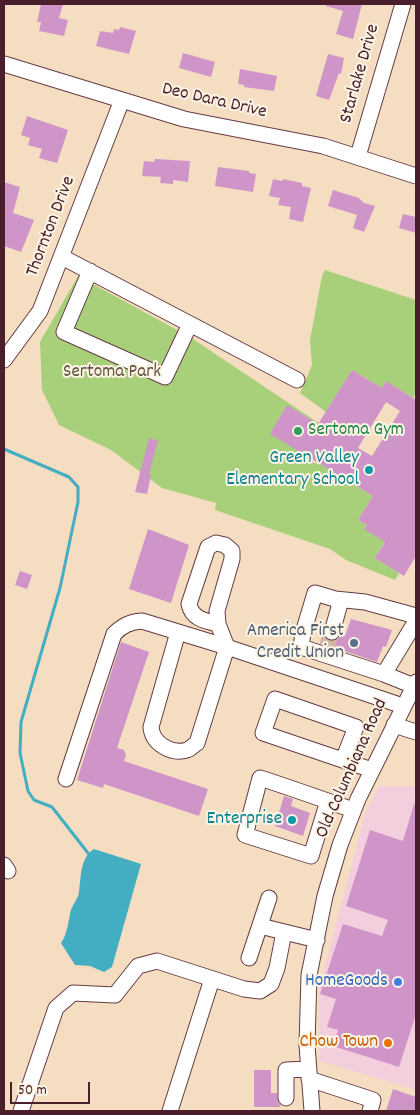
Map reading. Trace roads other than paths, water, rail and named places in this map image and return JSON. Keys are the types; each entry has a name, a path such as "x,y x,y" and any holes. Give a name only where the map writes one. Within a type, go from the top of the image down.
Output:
{"street":[{"name":"Starlake Drive","path":"358,156 403,4"},
{"name":"Deo Dara Drive","path":"4,64 184,119 324,146 416,176"},
{"name":"Thornton Drive","path":"4,360 40,311 122,100"},
{"path":"62,257 296,380"},
{"path":"90,272 64,332 165,377 190,324"},
{"path":"178,632 151,727 151,736 157,744 179,750 187,750 197,743 227,646 218,624 217,611 232,558 232,551 225,545 216,543 208,547 189,604 190,611 195,616 218,624"},
{"path":"415,684 384,674 327,644 301,647 303,633 316,593 341,600 365,602 416,616"},
{"path":"327,644 341,600"},
{"path":"384,674 416,621"},
{"path":"66,779 114,634 122,626 132,622 142,622 227,646 404,706"},
{"name":"Old Columbiana Road","path":"312,1111 306,1045 309,975 325,896 353,810 415,684"},
{"path":"343,760 356,727 274,699 263,733 372,770"},
{"path":"394,725 416,732"},
{"path":"328,801 311,856 245,835 260,778 328,801 353,810"},
{"path":"249,958 269,898"},
{"path":"260,926 317,940"},
{"path":"21,1111 56,1008 73,993 115,995 138,966 157,961 244,989 260,991 271,984 277,968 284,932"},
{"path":"170,1111 212,978"},
{"path":"286,1098 286,1070 309,1074 373,1100 370,1111"}],"water":[{"path":"94,849 141,864 112,967 104,972 90,966 75,965 61,943 71,910 78,895 84,862 89,853"}],"waterway":[{"path":"4,449 69,477 78,487 78,502 60,588 21,722 20,753 28,791 34,800 52,807 88,853"}],"tunnel":[{"path":"327,646 332,632"}],"place":[{"name":"Sertoma Gym","path":"298,431"},
{"name":"Green Valley Elementary School","path":"369,470"},
{"name":"America First Credit Union","path":"354,643"},
{"name":"Enterprise","path":"292,820"},
{"name":"HomeGoods","path":"398,982"},
{"name":"Chow Town","path":"388,1043"}],"park label":[{"name":"Sertoma Park","path":"112,373"}]}
